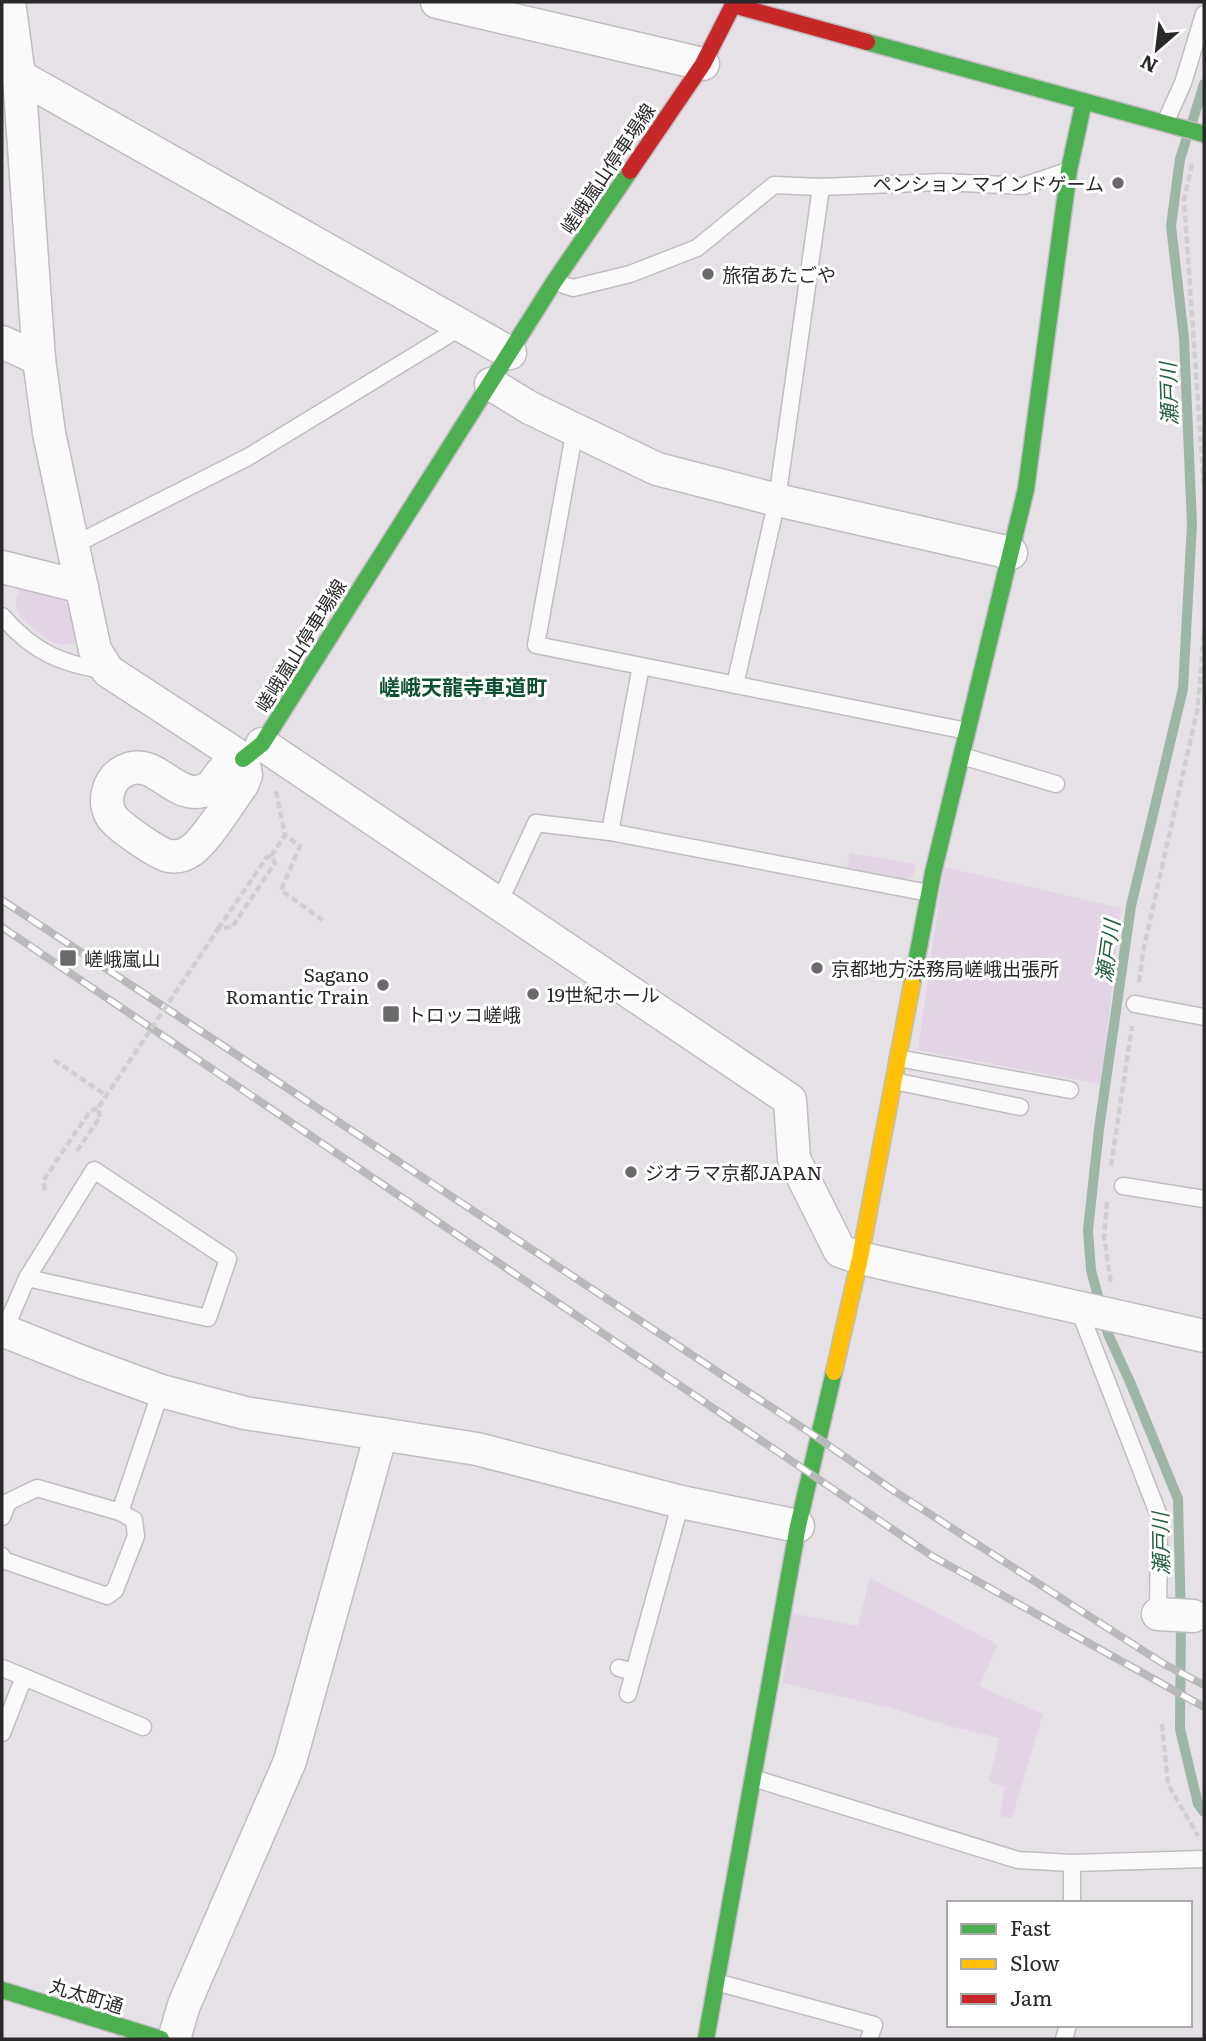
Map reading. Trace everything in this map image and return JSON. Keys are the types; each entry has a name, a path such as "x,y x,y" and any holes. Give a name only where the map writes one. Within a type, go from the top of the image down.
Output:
{"street":[{"path":"9,2 10,71 39,359 50,433 95,650 108,671 252,752 790,1100 794,1159 840,1251 860,1258 1204,1336"},
{"path":"437,2 703,64"},
{"name":"嵯峨嵐山停車場線","path":"252,752 491,384 554,282 703,64 734,3 1201,133"},
{"path":"10,71 510,353"},
{"path":"706,2039 798,1526 860,1258 929,893 1026,489 1069,170 1084,101"},
{"path":"2,342 39,359"},
{"path":"491,384 530,408 657,469 777,500 1011,553"},
{"path":"2,567 82,587"},
{"path":"3,1330 161,1391 245,1413 474,1456 628,1496 681,1502 798,1526"},
{"path":"174,2039 184,2005 290,1761 395,1442"},
{"name":"丸太町通","path":"2,1990 142,2036 161,2039"}],"lane":[{"path":"1165,123 1183,83 1204,15"},
{"path":"554,282 573,288 630,274 697,248 774,185 821,187 942,183 1023,186 1069,170"},
{"path":"735,685 777,500 821,187"},
{"path":"74,545 248,457 463,326"},
{"path":"575,429 536,645 968,731"},
{"path":"2,616 17,634 46,655 79,667 108,671"},
{"path":"610,832 641,666"},
{"path":"962,756 1056,784"},
{"path":"506,888 536,823 610,832 929,893"},
{"path":"1135,1004 1204,1017"},
{"path":"898,1058 1070,1090"},
{"path":"894,1081 1020,1107"},
{"path":"3,1330 27,1278 94,1170 228,1259 208,1318 27,1278"},
{"path":"1124,1186 1204,1199"},
{"path":"1078,1307 1159,1516 1172,1616"},
{"path":"120,1512 161,1391"},
{"path":"2,1517 8,1502 37,1488 120,1512 134,1520 136,1536 115,1591 107,1596 2,1559"},
{"path":"628,1694 627,1670 681,1502"},
{"path":"2,1668 143,1727"},
{"path":"2,1733 24,1677"},
{"path":"753,1779 1018,1860 1072,1863 1204,1859"},
{"path":"1072,1863 1072,1901"},
{"path":"715,1981 874,2025 869,2039"}],"path":[{"path":"1192,162 1184,201 1204,488"},
{"path":"1111,1171 1144,947 1198,707 1204,629"},
{"path":"275,785 285,835 300,846 281,890 326,922"},
{"path":"45,1190 43,1181 90,1111 98,1108 107,1096 267,857 271,856 285,835"},
{"path":"218,929 232,927 275,863 271,856"},
{"path":"54,1060 107,1096"},
{"path":"98,1108 100,1117"},
{"path":"1108,1198 1104,1237 1115,1315"},
{"path":"1162,1724 1168,1784 1204,1846"}],"shaded area":[{"path":"20,589 56,595 62,599 67,604 74,624 78,639 75,643 56,644 27,623 17,608"},
{"path":"850,853 916,864 913,875 902,883 846,872"},
{"path":"944,867 1121,908 1101,1084 918,1050"},
{"path":"870,1578 998,1645 979,1686 1043,1714 1012,1818 1000,1816 1005,1788 989,1781 999,1738 890,1708 783,1683 791,1613 858,1626"}],"waterway":[{"name":"瀬戸川","path":"1192,123 1204,84"},
{"name":"瀬戸川","path":"1187,137 1180,159 1171,226 1184,338 1192,524 1183,689 1131,906 1099,1129 1088,1230 1091,1270 1108,1334 1178,1499 1180,1729 1198,1804 1204,1812"}],"railway":[{"path":"2,900 818,1438 894,1491 1164,1664 1204,1685"},
{"path":"2,927 932,1556 1204,1707"}],"traffic: fast":[{"path":"867,42 1204,134"},
{"path":"912,984 933,873 1026,489 1069,170 1084,101"},
{"path":"243,759 262,744 554,282 630,171"},
{"path":"706,2039 798,1526 834,1372"},
{"path":"2,1990 161,2039"}],"traffic: slow":[{"path":"834,1372 860,1258 912,984"}],"traffic: jam":[{"path":"630,171 703,64 733,5 867,42"}],"place":[{"name":"ペンション マインドゲーム","path":"1118,183"},
{"name":"旅宿あたごや","path":"708,274"},
{"name":"嵯峨嵐山","path":"68,958"},
{"name":"京都地方法務局嵯峨出張所","path":"817,968"},
{"name":"Sagano Romantic Train","path":"383,985"},
{"name":"19世紀ホール","path":"533,994"},
{"name":"トロッコ嵯峨","path":"391,1014"},
{"name":"ジオラマ京都JAPAN","path":"631,1172"}],"district":[{"name":"嵯峨天龍寺車道町","path":"463,685"}]}
